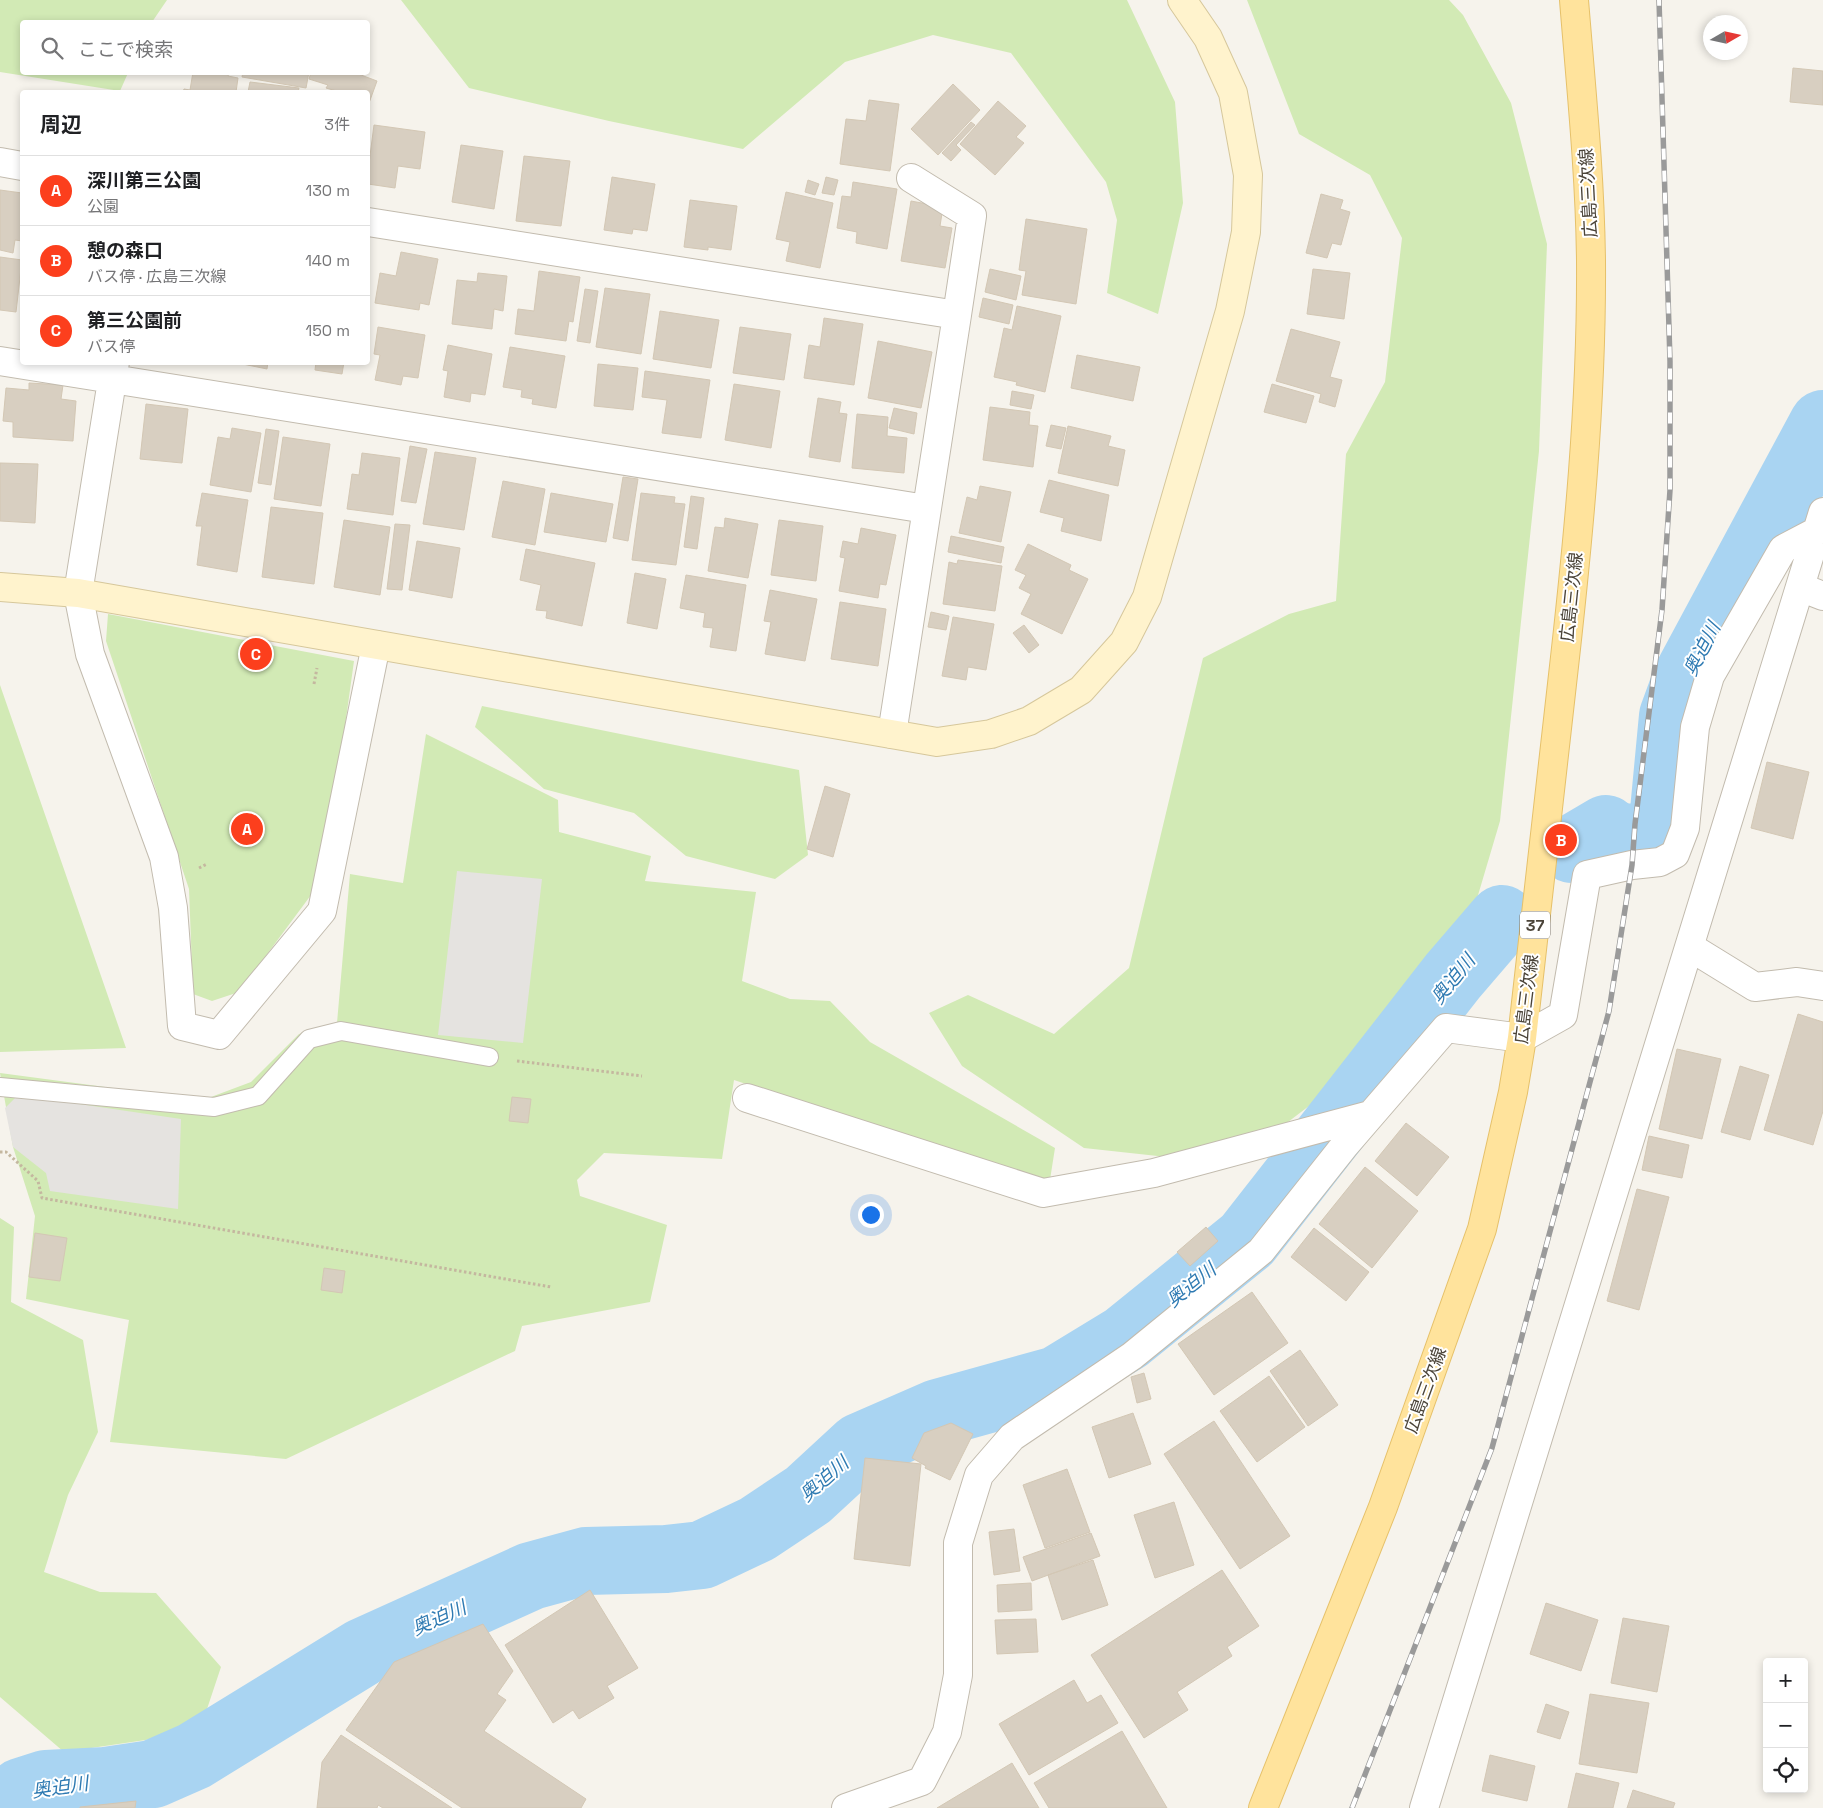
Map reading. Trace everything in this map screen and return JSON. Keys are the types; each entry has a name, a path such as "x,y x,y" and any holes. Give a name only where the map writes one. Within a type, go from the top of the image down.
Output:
{"main road":[{"name":"広島三次線","path":"1263,1808 1383,1507 1482,1229 1514,1092 1522,1038 1569,615 1580,506 1589,385 1591,261 1586,134 1574,0"}],"street":[{"path":"0,587 78,592 937,742 991,734 1029,721 1081,690 1124,642 1147,597 1230,311 1246,232 1248,175 1233,94 1208,38 1182,0"},
{"path":"0,162 20,166"},
{"path":"892,734 972,216 911,178"},
{"path":"370,222 957,315"},
{"path":"0,361 20,363"},
{"path":"45,365 113,371 926,509"},
{"path":"113,371 78,592 90,654 164,857 173,908 182,1026 219,1035 322,911 376,645"},
{"path":"846,1808 922,1781 947,1732 958,1675 958,1543 979,1475 1012,1437 1132,1356 1260,1251 1370,1115 1446,1028 1522,1038 1563,1015 1587,876 1632,865 1660,862 1675,854 1685,828 1695,727 1710,676 1783,549 1820,521"},
{"path":"1424,1808 1690,947 1812,591 1820,521"},
{"path":"1690,947 1755,987 1797,982 1823,986"},
{"path":"747,1098 1043,1193 1154,1173 1370,1115"}],"lane":[{"path":"0,1087 214,1107 258,1096 309,1039 341,1031 489,1057"}],"path":[{"path":"489,1057 642,1076"},
{"path":"0,1152 6,1152 38,1180 42,1198 550,1287"}],"green space":[{"path":"0,0 167,0 153,20 20,20 20,75 127,75 120,90 114,90 0,72"},
{"path":"401,0 1127,0 1175,102 1183,203 1158,314 1107,293 1117,220 1106,182 1011,53 933,35 845,62 743,149 609,121 469,88"},
{"path":"1247,0 1449,0 1463,15 1511,103 1547,244 1539,451 1500,821 1468,929 1343,1080 1263,1141 1176,1158 1084,1148 962,1066 929,1013 968,995 1054,1034 1129,968 1203,658 1289,614 1336,601 1346,454 1385,382 1402,238 1370,175 1299,134"},
{"path":"108,614 354,661 339,769 311,895 239,992 212,1001 193,994 189,889 106,641"},
{"path":"0,685 126,1048 0,1052"},
{"path":"482,706 799,770 808,855 775,879 686,856 634,813 544,789 475,727"},
{"path":"426,734 558,800 559,832 651,856 645,881 756,892 742,981 790,999 830,1001 870,1042 1055,1148 1049,1186 734,1080 722,1159 604,1153 577,1180 580,1196 667,1225 650,1302 522,1326 515,1351 286,1459 110,1442 129,1320 26,1299 35,1216 13,1147 0,1073 203,1100 251,1082 299,1034 337,1023 350,874 403,883"},
{"path":"0,1218 14,1227 11,1302 83,1340 98,1432 68,1495 44,1572 100,1592 156,1593 221,1667 206,1712 159,1738 64,1752 0,1697"}],"shaded area":[{"path":"457,871 542,879 523,1043 438,1035"},
{"path":"18,1095 181,1119 178,1209 50,1191 46,1173 13,1147 5,1108"}],"building":[{"path":"1793,68 1823,71 1823,105 1790,102"},
{"path":"192,75 228,75 238,78 236,90 190,90"},
{"path":"242,75 308,75 306,88 242,77"},
{"path":"310,75 361,75 377,81 370,100 370,90 333,90 326,88 328,85 309,79"},
{"path":"250,82 299,88 298,90 248,90"},
{"path":"953,84 980,110 938,155 911,129"},
{"path":"869,100 899,104 890,171 840,164 846,119 866,121"},
{"path":"998,101 1026,126 1016,137 1024,143 995,175 960,144"},
{"path":"971,122 975,125 956,145 961,150 951,161 942,153"},
{"path":"374,125 425,132 420,169 398,166 395,188 370,184 370,156"},
{"path":"461,145 503,151 494,209 452,202"},
{"path":"524,156 570,161 561,226 516,221"},
{"path":"612,177 655,184 647,231 633,229 632,234 604,230"},
{"path":"826,177 838,180 834,195 822,193"},
{"path":"808,180 819,184 815,195 805,192"},
{"path":"853,182 897,189 887,249 856,243 857,232 837,228 842,196 851,197"},
{"path":"0,190 20,193 20,241 15,240 13,253 0,250"},
{"path":"786,192 833,203 820,268 786,261 790,242 776,239"},
{"path":"1321,194 1343,200 1340,209 1350,212 1341,245 1332,243 1327,258 1306,253"},
{"path":"690,200 737,206 731,250 708,247 708,250 684,247"},
{"path":"911,201 943,207 940,226 952,228 945,268 901,261"},
{"path":"1026,219 1087,229 1076,304 1022,295 1026,271 1019,270"},
{"path":"401,252 438,259 429,305 420,303 419,310 375,303 380,273 396,276"},
{"path":"0,257 20,260 16,312 0,310"},
{"path":"990,269 1021,276 1016,300 985,292"},
{"path":"1313,269 1350,273 1344,319 1307,314"},
{"path":"539,271 580,277 573,322 569,321 566,341 515,334 518,309 534,311"},
{"path":"478,273 507,276 503,311 494,309 492,329 452,324 457,280 477,282"},
{"path":"605,288 650,294 641,354 596,347"},
{"path":"585,289 598,291 590,343 577,341"},
{"path":"983,298 1013,305 1009,324 979,317"},
{"path":"1017,306 1061,316 1045,392 1016,385 1017,382 994,377 1004,328 1012,330"},
{"path":"660,311 719,320 711,368 653,359"},
{"path":"824,318 863,324 854,385 804,378 809,345 820,347"},
{"path":"378,327 425,335 418,378 403,376 401,385 375,380 380,355 374,354"},
{"path":"740,327 791,334 784,380 733,373"},
{"path":"1291,329 1340,342 1330,377 1342,380 1335,407 1319,402 1321,394 1276,381"},
{"path":"878,341 932,352 921,408 868,398"},
{"path":"448,345 492,354 485,395 471,393 470,402 444,397 448,371 443,370"},
{"path":"510,347 565,356 556,408 532,404 533,399 521,397 522,390 503,387"},
{"path":"1077,355 1140,367 1133,401 1071,388"},
{"path":"598,364 638,368 633,410 594,406"},
{"path":"248,365 268,365 267,369"},
{"path":"316,365 344,365 342,374 315,370"},
{"path":"645,371 710,380 701,438 662,433 667,400 642,397"},
{"path":"29,383 63,385 61,399 76,401 73,441 13,437 13,422 3,421 6,388 29,390"},
{"path":"734,384 780,391 771,448 725,440"},
{"path":"1272,384 1314,396 1306,423 1264,412"},
{"path":"1012,391 1034,395 1031,409 1010,405"},
{"path":"818,398 841,402 839,413 847,414 840,462 809,457"},
{"path":"146,404 188,409 182,463 140,459"},
{"path":"990,407 1030,412 1029,425 1038,426 1033,467 983,460"},
{"path":"894,408 917,413 914,434 889,428"},
{"path":"857,414 888,417 887,436 907,438 904,473 852,468"},
{"path":"1051,425 1066,428 1061,449 1046,446"},
{"path":"1068,426 1111,436 1108,446 1125,450 1118,486 1058,473"},
{"path":"232,428 261,433 251,492 210,485 218,437 230,439"},
{"path":"266,429 279,431 271,485 258,483"},
{"path":"283,437 330,444 321,506 274,499"},
{"path":"410,446 427,449 416,503 401,501"},
{"path":"435,452 476,458 464,530 423,524"},
{"path":"362,453 400,458 393,515 347,509 352,474 359,475"},
{"path":"0,463 38,464 35,523 0,521"},
{"path":"623,477 638,479 628,541 613,538"},
{"path":"1049,480 1109,495 1101,541 1061,531 1064,518 1040,512"},
{"path":"503,481 545,489 535,545 492,537"},
{"path":"980,486 1011,492 1001,542 959,533 967,497 977,500"},
{"path":"202,493 248,500 237,572 197,565 202,526 196,526"},
{"path":"551,493 613,504 606,542 544,532"},
{"path":"641,493 675,497 674,503 685,504 676,565 632,560"},
{"path":"691,496 704,498 697,549 684,547"},
{"path":"271,507 323,513 314,584 262,577"},
{"path":"725,518 758,524 748,578 708,571 715,527 724,528"},
{"path":"344,520 390,527 380,595 334,587"},
{"path":"779,520 823,526 816,581 771,575"},
{"path":"395,524 410,525 402,590 387,589"},
{"path":"861,528 896,535 886,585 880,584 878,598 839,591 845,558 840,557 843,541 858,544"},
{"path":"951,536 1004,547 1001,563 948,552"},
{"path":"417,541 460,548 452,598 409,590"},
{"path":"1028,544 1071,565 1069,570 1088,579 1062,634 1021,614 1031,594 1019,588 1026,575 1015,570"},
{"path":"526,549 595,563 582,626 546,618 547,611 536,610 541,585 520,580"},
{"path":"958,560 1002,566 995,611 943,604 949,562 957,564"},
{"path":"635,573 666,579 657,629 627,623"},
{"path":"686,575 746,585 736,651 710,647 713,628 703,627 705,613 680,608"},
{"path":"770,590 817,599 805,661 765,654 771,622 764,621"},
{"path":"840,602 886,609 878,666 831,659"},
{"path":"931,612 949,616 946,630 928,627"},
{"path":"953,617 994,624 986,670 968,667 966,680 942,676"},
{"path":"1024,625 1039,645 1029,653 1013,633"},
{"path":"1767,762 1809,772 1793,839 1751,828"},
{"path":"825,786 850,794 833,857 807,849"},
{"path":"1798,1014 1823,1022 1823,1111 1813,1145 1764,1130"},
{"path":"1677,1049 1721,1059 1702,1139 1659,1129"},
{"path":"1740,1066 1769,1075 1750,1140 1721,1132"},
{"path":"512,1097 531,1099 528,1123 509,1121"},
{"path":"1406,1123 1449,1157 1417,1196 1375,1161"},
{"path":"1649,1136 1689,1145 1682,1178 1642,1170"},
{"path":"1365,1167 1418,1211 1372,1268 1319,1224"},
{"path":"1637,1189 1669,1197 1639,1310 1607,1301"},
{"path":"1206,1227 1218,1241 1190,1266 1177,1252"},
{"path":"1314,1228 1369,1272 1346,1301 1291,1257"},
{"path":"35,1233 67,1238 60,1281 29,1277"},
{"path":"324,1268 345,1271 342,1293 321,1290"},
{"path":"1252,1292 1288,1343 1214,1395 1178,1344"},
{"path":"1300,1350 1338,1405 1308,1426 1270,1371"},
{"path":"1144,1373 1151,1399 1137,1403 1131,1377"},
{"path":"1269,1376 1305,1427 1257,1462 1220,1411"},
{"path":"1133,1413 1151,1464 1109,1478 1092,1427"},
{"path":"1214,1421 1290,1536 1240,1569 1164,1454"},
{"path":"951,1423 973,1434 950,1480 925,1468 926,1466 912,1458 924,1433"},
{"path":"865,1458 921,1464 910,1566 854,1559"},
{"path":"1067,1469 1090,1532 1045,1548 1023,1485"},
{"path":"1174,1502 1194,1565 1155,1578 1134,1515"},
{"path":"1014,1529 1020,1571 994,1575 989,1532"},
{"path":"1091,1533 1100,1556 1032,1581 1023,1557"},
{"path":"1093,1560 1108,1605 1062,1620 1048,1575"},
{"path":"1222,1570 1259,1626 1227,1647 1232,1656 1177,1692 1188,1710 1144,1738 1091,1655"},
{"path":"1031,1583 1032,1610 998,1612 997,1585"},
{"path":"590,1590 638,1668 607,1686 614,1698 579,1719 573,1710 553,1723 505,1645"},
{"path":"1546,1603 1598,1620 1581,1671 1530,1654"},
{"path":"1623,1618 1669,1626 1657,1692 1611,1683"},
{"path":"1036,1619 1038,1652 997,1654 995,1620"},
{"path":"483,1624 513,1671 497,1694 506,1700 484,1731 586,1799 581,1808 462,1808 346,1730 394,1662"},
{"path":"1074,1680 1087,1703 1101,1695 1118,1723 1029,1775 999,1724"},
{"path":"1590,1694 1649,1703 1637,1773 1579,1764"},
{"path":"1546,1704 1569,1712 1560,1739 1537,1732"},
{"path":"1122,1731 1167,1808 1049,1808 1034,1783"},
{"path":"341,1735 452,1808 383,1808 378,1805 377,1808 317,1808 322,1762"},
{"path":"1490,1755 1535,1766 1527,1801 1482,1791"},
{"path":"1012,1763 1039,1808 937,1808"},
{"path":"1576,1773 1619,1783 1613,1808 1568,1808"},
{"path":"1633,1790 1675,1803 1673,1808 1627,1808"},
{"path":"136,1801 135,1808 80,1808 80,1807"}],"waterway":[{"name":"奥迫川","path":"1572,849 1606,829 1616,838 1644,837 1657,830 1664,811 1673,716 1688,675 1823,424"},
{"name":"奥迫川","path":"4,1808 21,1792 46,1784 106,1781 153,1774 194,1756 363,1652 531,1576 586,1561 666,1559 702,1555 757,1529 808,1495 860,1447 938,1413 1057,1380 1126,1338 1247,1240 1453,976 1502,919"}],"railway":[{"path":"1352,1808 1492,1448 1609,1011 1632,865 1635,824 1662,610 1670,490 1670,361 1659,0"}],"place":[{"name":"第三公園前","path":"256,654"},
{"name":"深川第三公園","path":"247,829"},
{"name":"憩の森口","path":"1561,840"}]}
